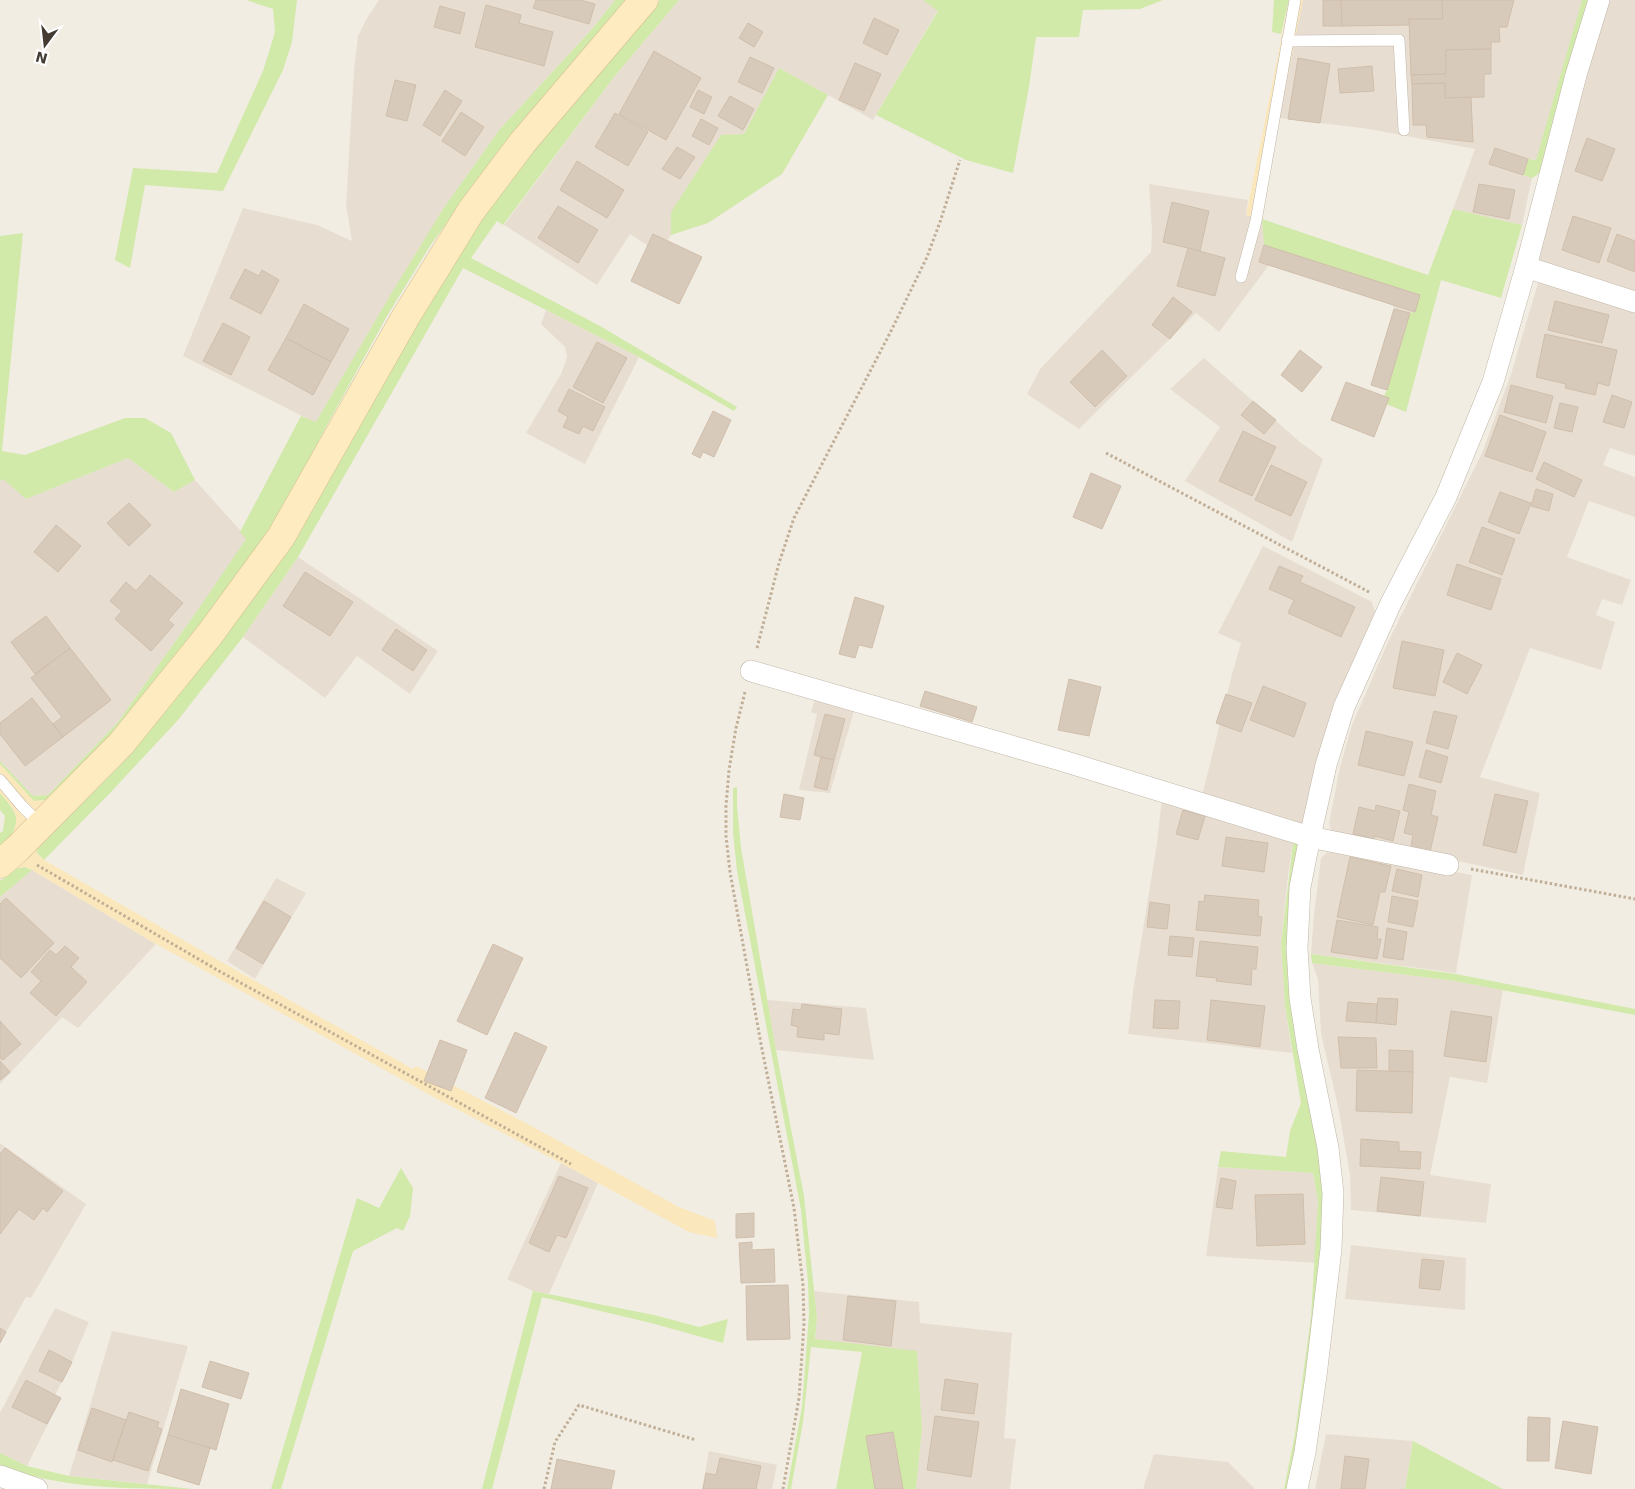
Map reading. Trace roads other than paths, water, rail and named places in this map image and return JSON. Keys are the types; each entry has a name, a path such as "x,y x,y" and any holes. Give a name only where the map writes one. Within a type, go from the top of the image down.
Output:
{"street":[{"path":"9,856 121,744 210,634 276,544 405,318 471,211 523,142 644,0"},
{"path":"1297,1489 1305,1452 1316,1376 1331,1249 1332,1193 1328,1148 1302,1015 1297,958 1300,887 1310,837 1326,765 1344,707 1391,603 1446,497 1493,382 1526,267 1576,75 1599,0"},
{"path":"1526,267 1635,302"},
{"path":"751,671 1060,760 1310,837 1448,865"},
{"path":"0,1476 37,1489"}],"lane":[{"path":"1241,278 1256,221 1295,0"},
{"path":"1287,41 1399,40 1404,130"},
{"path":"0,780 41,825"}]}
